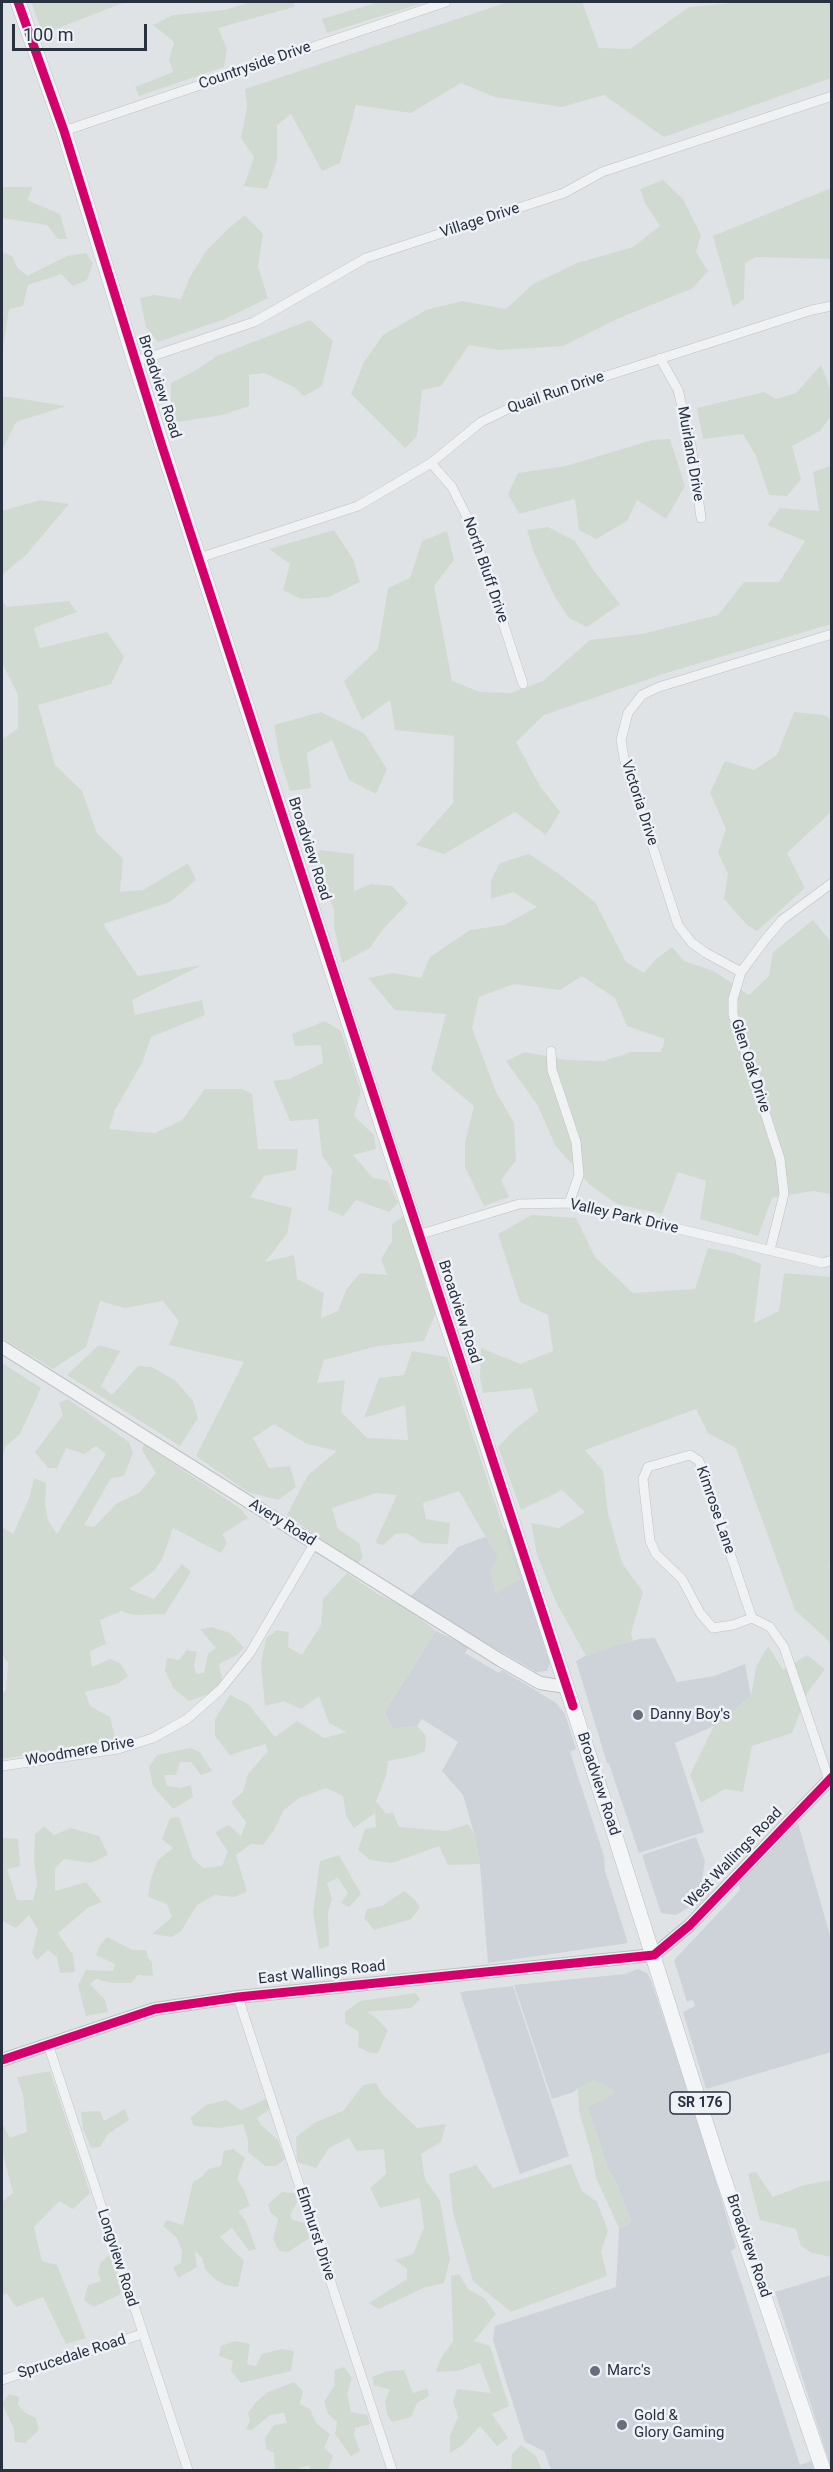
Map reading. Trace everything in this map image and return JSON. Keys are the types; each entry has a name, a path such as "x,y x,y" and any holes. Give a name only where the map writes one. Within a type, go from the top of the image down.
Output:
{"main road":[{"name":"Broadview Road","path":"18,2 64,131 135,362 418,1236 654,1955 655,1965 720,2164 823,2470"}],"street":[{"name":"Countryside Drive","path":"64,131 446,2"},
{"name":"Village Drive","path":"135,362 254,322 366,258 564,193 602,172 831,96"},
{"name":"Quail Run Drive","path":"199,558 358,506 431,463 481,422 516,405 812,310 831,306"},
{"name":"Muirland Drive","path":"660,358 678,390 691,445 701,518"},
{"name":"North Bluff Drive","path":"431,463 452,488 472,527 524,684"},
{"name":"Victoria Drive","path":"741,972 692,943 678,925 624,758 621,740 628,713 642,695 659,687 831,634"},
{"name":"Glen Oak Drive","path":"770,1250 784,1194 780,1160 733,1014 732,999 741,972 782,920 831,884"},
{"path":"551,1051 552,1070 576,1142 579,1175 569,1203"},
{"name":"Valley Park Drive","path":"418,1236 519,1204 569,1203 823,1263 831,1260"},
{"name":"Avery Road","path":"2,1347 520,1672 546,1685 566,1688"},
{"name":"Kimrose Lane","path":"690,1455 699,1461 752,1618 713,1628 700,1613 682,1579 656,1554 650,1541 643,1479 648,1467 690,1455"},
{"name":"Woodmere Drive","path":"2,1766 118,1749 153,1738 187,1719 220,1690 250,1653 314,1544"},
{"path":"752,1618 770,1627 783,1647 830,1779"},
{"name":"West Wallings Road","path":"654,1955 690,1925 830,1779"},
{"name":"East Wallings Road","path":"2,2060 155,2009 238,1997 654,1955"},
{"name":"Elmhurst Drive","path":"238,1997 392,2470"},
{"name":"Longview Road","path":"48,2044 188,2470"},
{"name":"Sprucedale Road","path":"2,2380 142,2334"}],"shaded area":[{"path":"31,2 215,2 123,3 43,34"},
{"path":"252,2 294,2 294,7 218,28 227,49 224,67 139,96 135,87 173,72 169,60 174,42 153,25 173,15 224,10"},
{"path":"379,2 426,2 327,33 322,19"},
{"path":"508,2 582,2 599,48 630,49 689,7 741,2 831,2 831,78 664,137 604,95 562,107 495,97 461,83 411,113 356,105 340,163 322,171 291,114 277,125 277,160 267,189 244,186 254,157 241,138 247,107 245,89"},
{"path":"663,180 683,199 701,235 696,252 708,271 693,288 617,319 563,346 499,350 469,345 441,386 422,390 417,436 405,448 351,394 364,362 383,335 426,310 462,301 506,309 533,284 577,263 633,247 660,226 645,203 640,189"},
{"path":"2,187 33,187 27,200 60,214 67,239 58,239 47,225 2,218"},
{"path":"831,188 831,259 756,257 745,263 744,299 733,307 713,236"},
{"path":"245,215 263,234 258,267 268,298 225,319 158,342 146,327 140,298 154,295 181,299 190,277 206,251"},
{"path":"2,252 12,256 18,268 27,276 67,256 86,253 93,263 87,280 73,286 61,274 28,285 23,306 9,309 2,354"},
{"path":"310,320 333,341 322,386 304,396 294,387 264,373 249,375 249,406 222,415 179,422 171,418 171,383 217,356"},
{"path":"821,365 831,391 831,416 820,431 792,446 801,479 787,496 769,495 756,456 743,434 703,439 697,408 764,392 776,399 796,393"},
{"path":"2,397 66,406 16,422 2,450"},
{"path":"670,439 685,486 666,519 637,500 627,521 596,539 579,530 575,499 519,514 508,494 518,473 566,466 652,440"},
{"path":"830,466 831,624 663,674 544,715 516,742 540,786 560,812 546,835 515,812 444,854 416,845 453,803 454,736 395,730 390,700 362,720 344,681 378,649 388,588 410,578 422,541 447,531 454,560 434,586 452,681 480,692 511,693 543,681 590,640 642,634 718,615 744,582 779,582 805,541 767,525 780,508 819,511 813,472"},
{"path":"40,500 69,504 26,555 2,575 2,511"},
{"path":"548,527 575,541 594,571 620,604 587,627 569,618 555,597 534,553 527,530"},
{"path":"334,530 353,559 360,582 329,597 301,599 283,590 290,564 269,549"},
{"path":"2,601 7,607 69,601 77,612 34,628 40,648 107,632 124,657 111,684 38,705 55,765 82,791 97,833 123,859 120,892 143,890 188,863 196,880 170,902 103,924 138,976 202,965 132,1000 135,1015 202,1000 205,1015 151,1037 142,1063 115,1110 109,1129 155,1133 182,1120 205,1089 242,1089 252,1094 258,1149 298,1149 296,1170 264,1176 250,1197 292,1208 287,1234 265,1262 294,1255 297,1279 324,1293 321,1318 338,1311 346,1290 360,1273 387,1275 381,1259 392,1241 392,1224 405,1215 415,1243 426,1288 437,1310 424,1341 378,1346 324,1360 317,1383 345,1380 341,1412 367,1438 408,1440 405,1405 364,1418 379,1378 404,1375 412,1351 447,1357 520,1579 496,1594 490,1570 498,1558 459,1491 423,1503 426,1519 450,1523 448,1544 422,1543 407,1533 396,1534 383,1545 375,1543 397,1495 376,1493 332,1508 338,1529 359,1543 363,1557 357,1565 287,1515 308,1475 337,1451 307,1444 274,1424 253,1438 269,1468 290,1466 296,1487 278,1500 248,1492 196,1456 244,1362 169,1345 179,1321 163,1301 125,1308 100,1301 86,1347 53,1369 2,1338 2,740 18,728 18,695 2,663"},
{"path":"321,712 364,733 387,769 376,794 349,780 332,740 307,753 311,788 290,791 280,759 274,725"},
{"path":"794,712 824,715 831,719 831,812 787,853 805,888 757,931 747,925 724,899 728,874 718,852 726,829 710,793 725,761 754,770 777,755"},
{"path":"320,850 354,854 354,891 371,884 392,886 408,903 383,929 370,948 342,963 334,927 334,910 314,862"},
{"path":"529,854 595,902 626,962 644,973 655,960 672,947 684,961 714,971 749,995 769,976 773,952 813,920 831,942 831,1194 813,1191 772,1198 758,1236 700,1219 706,1181 678,1172 662,1214 617,1204 590,1185 555,1145 538,1106 506,1061 525,1052 566,1060 604,1061 631,1052 661,1052 665,1039 627,1026 615,998 582,976 560,990 514,984 479,997 472,1028 496,1092 514,1123 516,1160 501,1180 509,1197 484,1206 465,1167 465,1142 474,1106 431,1070 446,1014 395,1010 368,978 393,973 421,978 430,957 470,930 504,925 537,907 513,892 491,899 491,880 500,863"},
{"path":"325,1021 341,1031 361,1091 354,1116 374,1135 376,1149 353,1155 373,1178 388,1181 398,1203 389,1212 356,1200 343,1216 328,1210 332,1170 322,1155 318,1119 290,1121 273,1081 289,1079 323,1063 321,1045 295,1046 292,1034"},
{"path":"532,1215 576,1218 595,1257 633,1293 695,1289 708,1248 733,1253 761,1264 754,1323 779,1311 784,1273 831,1277 831,1565 829,1565 832,1575 831,1643 795,1610 736,1448 708,1433 696,1409 585,1450 603,1471 608,1513 622,1563 643,1592 631,1633 633,1640 586,1656 556,1602 537,1555 531,1523 559,1528 585,1512 562,1490 521,1510 498,1447 514,1430 538,1411 532,1388 483,1393 480,1378 481,1348 520,1364 553,1351 548,1315 520,1302 498,1234"},
{"path":"99,1345 120,1351 101,1386 112,1395 138,1366 152,1367 176,1381 193,1401 198,1418 180,1446 67,1375"},
{"path":"2,1363 41,1388 20,1434 6,1446 2,1457"},
{"path":"68,1399 129,1442 133,1453 124,1476 111,1478 84,1525 94,1527 117,1503 139,1493 156,1473 142,1450 144,1444 241,1509 248,1518 222,1534 227,1543 221,1553 173,1528 162,1560 154,1571 129,1589 154,1599 182,1564 191,1572 165,1614 134,1615 121,1611 100,1620 106,1644 90,1651 92,1667 110,1659 120,1663 128,1676 118,1684 85,1692 90,1706 110,1717 116,1741 2,1759 2,1694 6,1690 8,1663 2,1654 2,1527 13,1534 30,1496 34,1478 46,1483 45,1504 48,1520 57,1534 106,1454 96,1446 84,1454 66,1448 57,1468 48,1468 35,1452 63,1415 59,1403"},
{"path":"506,1529 550,1663 547,1671 536,1672 409,1598 458,1547"},
{"path":"347,1573 376,1593 406,1608 436,1631 384,1712 393,1729 417,1726 426,1736 425,1751 388,1761 386,1776 376,1801 386,1814 393,1812 399,1827 446,1831 468,1824 474,1833 480,1864 448,1865 439,1846 392,1863 370,1860 358,1850 365,1829 376,1827 375,1813 354,1828 346,1816 343,1796 326,1788 299,1798 284,1810 263,1845 251,1844 236,1855 247,1892 234,1897 215,1895 197,1905 181,1931 172,1937 152,1934 172,1917 167,1904 148,1897 151,1878 158,1860 173,1848 162,1839 170,1818 179,1817 193,1858 203,1868 222,1866 228,1852 215,1832 229,1825 241,1836 246,1822 231,1802 243,1792 248,1774 268,1751 265,1744 230,1755 215,1736 215,1719 230,1695 248,1704 275,1737 297,1721 324,1738 346,1732 329,1723 319,1696 301,1709 284,1701 265,1706 261,1664 266,1638 277,1630 289,1632 288,1647 302,1655 321,1625 323,1599"},
{"path":"212,1627 230,1633 244,1648 237,1655 219,1664 222,1680 216,1691 189,1701 174,1689 165,1671 167,1658 179,1660 187,1650 197,1652 194,1666 196,1674 204,1673 208,1654 216,1648 200,1629"},
{"path":"436,1631 469,1647 465,1653 499,1673 502,1670 556,1703 565,1714 576,1749 570,1752 604,1856 605,1871 628,1943 488,1963 480,1865 474,1833 463,1795 442,1771 458,1742 422,1719 417,1726 393,1729 384,1712"},
{"path":"655,1638 677,1682 714,1676 745,1664 751,1696 714,1726 675,1743 704,1832 639,1853 607,1763 576,1661 594,1651 639,1639"},
{"path":"768,1646 783,1670 807,1655 825,1669 808,1692 792,1733 752,1746 743,1792 725,1789 701,1803 690,1775 714,1726 751,1696 756,1667"},
{"path":"190,1748 200,1752 212,1771 201,1775 191,1762 180,1762 176,1775 164,1775 167,1786 180,1788 191,1785 193,1797 173,1809 153,1786 149,1767 157,1755"},
{"path":"798,1823 831,1939 831,2052 706,2089 683,2012 695,2006 693,2000 687,2002 674,1960 740,1890 738,1884"},
{"path":"44,1826 54,1835 71,1828 99,1836 108,1855 91,1863 64,1859 55,1869 55,1891 86,1882 102,1902 89,1907 58,1933 73,1955 75,1972 60,1973 57,1957 48,1950 37,1960 32,1953 38,1930 29,1915 16,1928 2,1921 2,1838 18,1839 20,1866 7,1869 17,1900 33,1900 37,1884 34,1860 35,1834"},
{"path":"696,1837 705,1861 702,1881 710,1893 695,1909 691,1906 676,1915 661,1913 642,1855"},
{"path":"339,1855 361,1894 349,1907 341,1903 348,1893 338,1878 327,1883 332,1899 328,1912 329,1946 319,1949 313,1912 320,1861"},
{"path":"404,1891 420,1907 411,1919 374,1930 364,1918 367,1909 382,1906"},
{"path":"107,1937 133,1950 146,1950 152,1962 153,1976 138,1975 131,1983 112,1983 96,1979 90,1984 105,2000 108,2012 86,2016 78,1985 86,1970 113,1971 115,1964 96,1955 100,1945"},
{"path":"638,1969 647,1973 652,1983 705,2144 736,2248 731,2251 800,2465 811,2461 814,2470 551,2470 544,2451 525,2442 493,2340 495,2326 616,2287 619,2228 631,2221 614,2178 608,2170 588,2107 615,2093 578,2088 574,2092 552,2099 514,1985 625,1974"},
{"path":"513,1986 569,2156 520,2174 460,1992"},
{"path":"416,1993 420,2000 411,2008 367,2012 388,2030 378,2053 371,2053 358,2047 359,2032 345,2023 345,2012 360,2001"},
{"path":"50,2071 90,2193 73,2209 59,2201 34,2227 42,2261 57,2265 86,2338 66,2344 43,2297 16,2307 7,2294 2,2295 2,2202 13,2193 2,2151 2,2123 10,2138 27,2132 23,2095 17,2077"},
{"path":"593,2080 612,2088 615,2094 588,2107 608,2170 614,2178 631,2221 619,2228 596,2178 579,2111 578,2088"},
{"path":"376,2083 382,2094 417,2128 446,2124 441,2142 421,2154 425,2179 440,2201 450,2259 444,2283 423,2288 379,2309 369,2303 407,2279 407,2269 395,2260 413,2254 424,2228 420,2198 380,2208 370,2188 386,2174 384,2149 357,2151 349,2138 329,2148 316,2168 297,2162 296,2137 314,2123 343,2111 363,2085"},
{"path":"266,2099 270,2109 257,2118 261,2125 278,2140 285,2159 276,2166 265,2166 248,2152 248,2140 243,2124 221,2128 194,2126 190,2118 206,2105 226,2100 241,2110"},
{"path":"125,2109 129,2120 108,2134 100,2147 91,2148 83,2129 81,2112 100,2111 104,2121"},
{"path":"233,2149 245,2158 237,2179 250,2206 238,2211 246,2221 256,2249 249,2251 232,2228 220,2237 244,2261 238,2287 216,2280 205,2269 202,2258 195,2251 197,2267 178,2278 173,2267 181,2263 182,2251 177,2238 163,2226 167,2220 183,2225 193,2182 202,2177 208,2169 221,2166 224,2151"},
{"path":"571,2164 582,2191 597,2202 608,2231 601,2251 607,2276 511,2312 473,2281 453,2213 449,2174 476,2165 493,2188"},
{"path":"756,2172 773,2197 804,2185 831,2180 831,2257 812,2253 801,2246 796,2229 760,2220 748,2174"},
{"path":"282,2192 296,2193 297,2202 290,2215 292,2220 305,2223 310,2238 288,2252 279,2251 273,2239 278,2219 270,2212 268,2204"},
{"path":"110,2255 122,2289 119,2295 94,2307 84,2300 88,2285 101,2281 98,2272 101,2262"},
{"path":"459,2274 468,2289 484,2298 496,2314 474,2341 490,2346 509,2406 492,2414 508,2438 497,2446 480,2426 463,2445 450,2453 450,2435 458,2417 453,2401 457,2389 491,2393 480,2363 458,2371 436,2372 441,2358 453,2341 451,2276"},
{"path":"832,2275 831,2468 775,2292"},
{"path":"235,2341 250,2344 247,2364 256,2366 262,2354 282,2349 294,2351 291,2371 241,2383 231,2371 233,2361 219,2356 221,2346"},
{"path":"344,2367 352,2378 347,2394 351,2412 367,2415 370,2424 355,2428 354,2435 360,2451 351,2456 335,2434 337,2422 328,2414 324,2402 334,2386 335,2370"},
{"path":"404,2370 413,2393 427,2389 429,2396 417,2403 411,2417 392,2422 387,2414 385,2401 390,2390 374,2385 372,2377 387,2371"},
{"path":"294,2382 303,2391 300,2404 310,2409 316,2423 330,2434 324,2448 333,2456 328,2470 311,2470 309,2466 297,2470 275,2470 274,2453 266,2449 265,2438 274,2425 287,2423 284,2413 270,2415 252,2430 246,2429 250,2421 248,2413 256,2402 268,2392"},
{"path":"9,2394 19,2397 18,2405 25,2413 36,2418 39,2430 25,2443 15,2442 14,2429 2,2403"},
{"path":"521,2445 536,2456 542,2470 511,2470 512,2454"}],"cycle path":[{"path":"18,2 64,131 162,446 573,1706"},
{"path":"2,2060 155,2009 238,1997 654,1955 690,1925 832,1777"}],"place":[{"name":"Danny Boy's","path":"638,1715"},
{"name":"Marc's","path":"595,2371"},
{"name":"Gold & Glory Gaming","path":"622,2425"}]}
